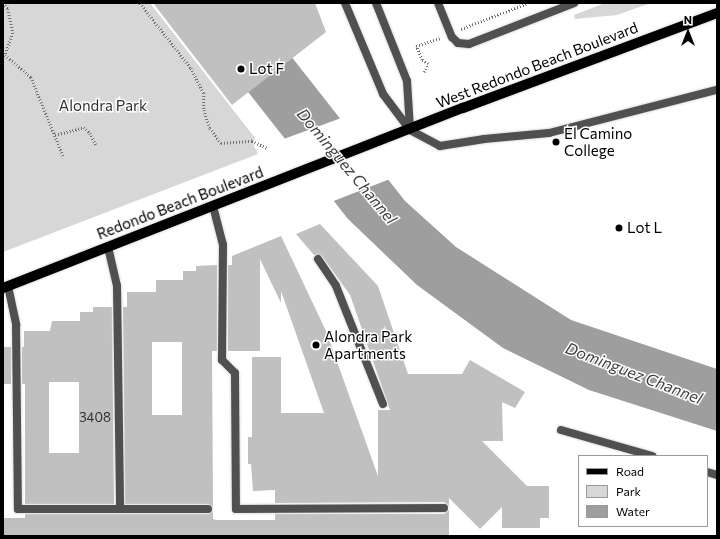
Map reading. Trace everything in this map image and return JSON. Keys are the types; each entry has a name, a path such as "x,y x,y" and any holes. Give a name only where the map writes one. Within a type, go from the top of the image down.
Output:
{"main road":[{"name":"West Redondo Beach Boulevard","path":"368,145 717,13"},
{"name":"Redondo Beach Boulevard","path":"6,287 368,145"}],"street":[{"path":"345,3 383,94 410,130 440,146 484,138 549,133 717,90"},
{"path":"376,3 407,81 410,130"},
{"path":"438,3 452,37 458,43 469,44 574,3"},
{"path":"213,206 223,245 222,360 235,373 236,509 444,508"},
{"path":"108,247 117,286 120,509"},
{"path":"318,259 336,286 383,404"},
{"path":"6,287 16,325 18,510 208,509"},
{"path":"561,430 648,455"}],"path":[{"path":"3,3 8,9 13,33 4,56 32,77 64,158"},
{"path":"140,3 191,68 204,93 204,110 210,128 221,143 252,141 267,148"},
{"path":"56,135 84,127 90,132 96,145"}],"green space":[{"name":"Alondra Park","path":"3,3 150,3 255,138 253,144 258,154 3,252"},
{"path":"605,3 651,3 617,15 575,19 574,15"}],"water":[{"name":"Dominguez Channel","path":"283,46 405,201 456,247 571,320 717,369 717,431 589,390 503,348 417,285 348,219 230,69"}],"pier":[{"path":"344,117 390,179 331,202 281,140"}],"building":[{"name":"Lot F","path":"153,3 315,3 326,32 232,105"},
{"path":"320,224 378,286 408,374 462,374 470,360 525,392 515,408 502,402 503,441 482,441 527,486 549,486 549,518 540,518 540,528 502,528 502,507 480,529 449,498 449,506 444,502 275,503 275,490 253,491 251,464 248,464 248,437 252,437 252,357 281,357 281,413 324,413 281,291 281,303 260,259 260,351 228,351 228,265 232,265 232,256 281,236 326,331 378,476 378,410 390,410 350,295 322,256 314,255 296,234"},
{"path":"217,265 217,351 212,351 213,507 208,504 125,504 123,307 127,307 127,292 156,292 156,280 183,280 183,271 196,271 196,266","holes":["152,342 182,342 182,415 152,415"]},
{"path":"93,307 112,307 114,504 25,504 25,384 22,384 22,347 24,347 24,331 50,331 52,321 80,321 80,312 93,312","holes":["49,382 79,382 79,453 49,453"]},
{"path":"3,347 11,347 11,384 3,384"},
{"path":"449,510 449,536 3,536 3,518 25,518 25,514 208,514 213,511 213,519 216,520 275,520 275,514 444,514"}],"place":[{"name":"Lot F","path":"241,69"},
{"name":"El Camino College","path":"556,142"},
{"name":"Lot L","path":"619,228"},
{"name":"Alondra Park Apartments","path":"316,345"}]}
